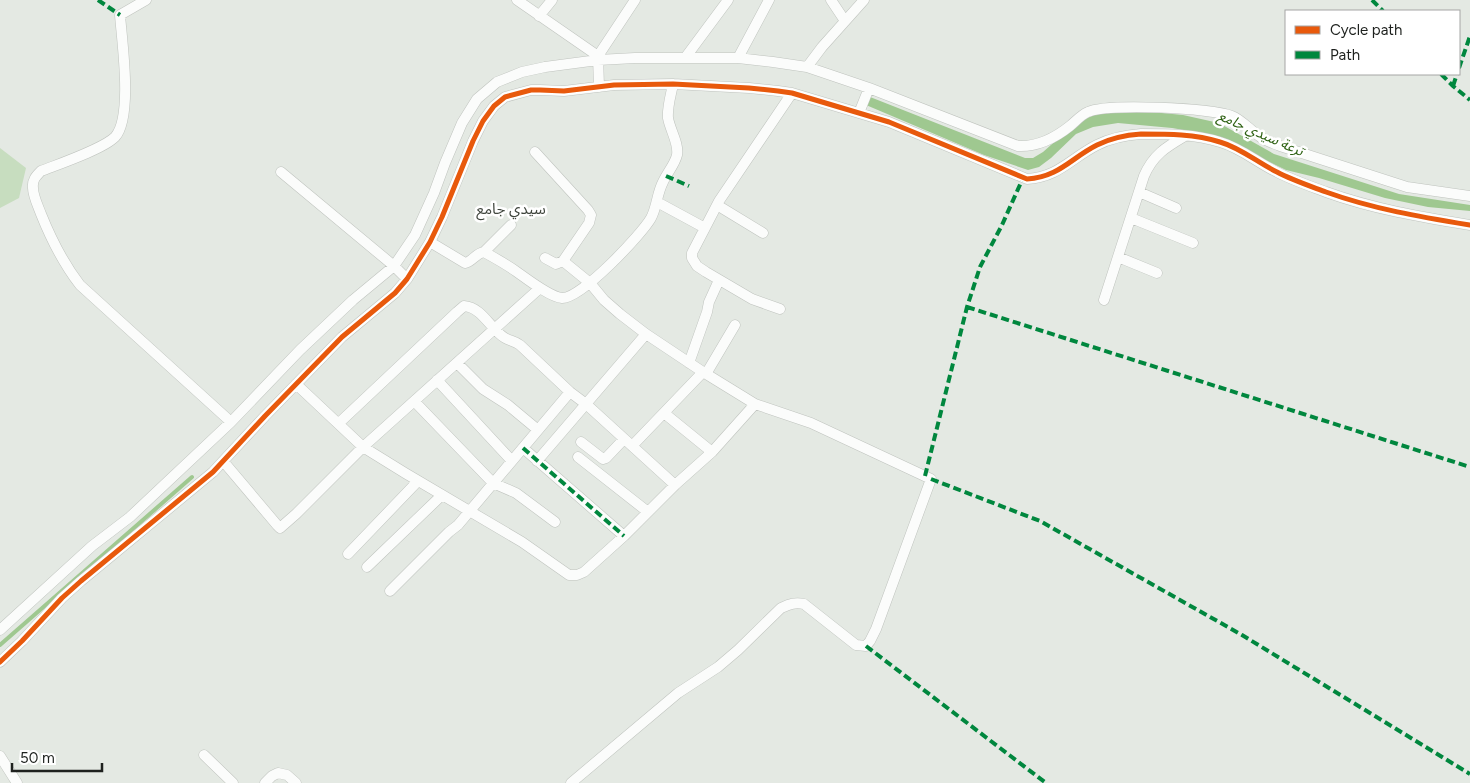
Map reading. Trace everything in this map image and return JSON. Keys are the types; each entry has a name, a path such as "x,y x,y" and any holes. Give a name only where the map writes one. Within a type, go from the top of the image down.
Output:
{"street":[{"path":"146,0 120,15 125,90 124,118 119,130 114,138 100,147 41,171 36,175 33,188 36,202 46,227 67,268 80,285 231,422"},
{"path":"517,0 598,58"},
{"path":"539,16 552,0"},
{"path":"600,87 598,58 635,0"},
{"path":"685,58 728,0"},
{"path":"738,58 769,0"},
{"path":"831,0 845,21"},
{"path":"807,67 822,47 864,0"},
{"path":"0,630 92,546 130,517 231,422 300,350 353,300 394,266 415,235 462,123 477,99 498,82 522,72 598,58 738,58 807,67 868,88 1018,146 1033,145 1046,141 1068,128 1086,112 1108,107 1194,109 1225,113 1238,119 1262,138 1280,146 1406,187 1470,196"},
{"path":"484,252 515,270 540,288 562,298 570,296 590,283 635,240 652,217 662,182 677,153 668,119 673,84"},
{"path":"0,662 81,581 213,472 342,337 395,293 407,279 430,242 483,121 494,106 506,97 531,90 564,91 614,85 673,84 749,88 792,93 889,122 1027,179 1050,175 1097,145 1114,138 1141,134 1200,136 1222,142 1277,172 1328,193 1404,215 1470,225"},
{"path":"859,113 868,88"},
{"path":"780,309 752,299 697,266 692,258 692,253 717,205 792,93"},
{"path":"1104,300 1144,176 1150,163 1170,145 1186,136"},
{"path":"535,152 591,215 589,223 563,261 556,264 545,258"},
{"path":"281,172 407,279"},
{"path":"1139,192 1176,208"},
{"path":"657,202 705,228"},
{"path":"717,205 763,233"},
{"path":"1131,218 1193,243"},
{"path":"430,242 465,263 484,252 511,225"},
{"path":"1118,257 1156,273"},
{"path":"563,261 590,283 604,300 646,334 755,404 811,423 931,479 876,629 866,646 856,645 804,604 795,602 781,608 718,667 678,693 571,783"},
{"path":"689,363 708,312 709,302 719,280"},
{"path":"223,461 280,528 364,447 540,288"},
{"path":"339,423 464,306 479,313 506,339 520,345 675,485"},
{"path":"581,442 603,459 628,442 664,413 704,373 735,325"},
{"path":"537,461 646,334"},
{"path":"457,363 483,389 508,405 538,430"},
{"path":"438,380 512,461"},
{"path":"296,384 364,447 522,542 569,575 577,576 624,536 675,485 712,452 755,404"},
{"path":"390,592 458,525 570,392"},
{"path":"414,401 494,483 516,493 555,522"},
{"path":"664,413 712,452"},
{"path":"523,448 624,536"},
{"path":"578,456 648,512"},
{"path":"348,554 418,481"},
{"path":"367,567 442,495"},
{"path":"0,756 18,783"},
{"path":"204,756 233,783"},
{"path":"265,783 278,773 287,775 296,783"}],"shaded area":[{"path":"865,95 1025,158 1033,158 1043,152 1077,122 1097,114 1141,111 1183,115 1219,123 1274,154 1399,194 1470,205 1470,211 1428,207 1385,198 1286,170 1213,135 1172,128 1118,123 1093,127 1076,134 1039,167 1028,170 984,155 866,105"},
{"path":"0,148 26,168 19,198 0,208"}],"waterway":[{"path":"0,645 192,477"}],"marked path":[{"path":"98,0 120,15"},
{"path":"1372,0 1382,10"},
{"path":"1460,65 1470,36"},
{"path":"1442,75 1470,100"},
{"path":"1453,86 1457,75"},
{"path":"666,176 689,186"},
{"path":"925,476 967,307 980,267 1002,225 1023,178"},
{"path":"967,307 1470,467"},
{"path":"523,448 624,536"},
{"path":"931,479 1040,521 1242,635 1470,774"},
{"path":"866,646 1046,783"}],"cycle path":[{"path":"0,662 81,581 213,472 342,337 395,293 407,279 430,242 483,121 494,106 505,97 531,90 564,91 614,85 673,84 749,88 792,93 889,122 1027,179 1048,175 1097,145 1119,137 1141,134 1191,136 1211,139 1228,145 1283,175 1344,198 1397,212 1470,225"}],"district":[{"name":"سيدي جامع","path":"511,209"}],"water label":[{"name":"ترعة سيدي جامع","path":"1261,133"}]}
